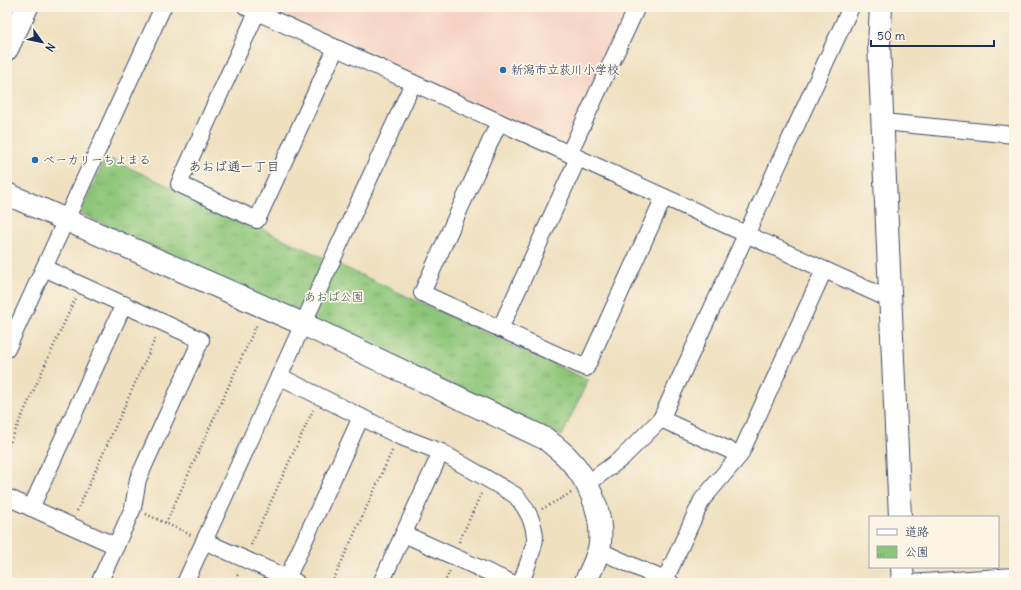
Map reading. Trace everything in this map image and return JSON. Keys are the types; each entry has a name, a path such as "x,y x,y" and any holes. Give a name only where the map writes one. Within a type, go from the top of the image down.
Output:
{"street":[{"path":"7,50 26,7"},
{"path":"7,349 163,7"},
{"path":"500,329 637,7"},
{"path":"587,484 622,458 661,419 851,7"},
{"path":"881,7 879,45 900,516"},
{"path":"336,48 257,220 179,184 251,10 336,48 500,122 891,300"},
{"path":"185,583 413,83"},
{"path":"500,122 422,293 500,329 586,368 664,197"},
{"path":"883,122 1014,135"},
{"path":"7,194 303,324 546,439 568,458 587,484 596,508 600,527 600,544 585,583"},
{"path":"44,268 201,340 138,479 133,508 99,583"},
{"path":"598,550 668,582 702,500 740,455 824,270"},
{"path":"31,508 124,304"},
{"path":"279,376 399,436 441,452 515,495 524,505 530,516 536,538 521,583"},
{"path":"204,540 290,581 361,417"},
{"path":"661,419 740,455"},
{"path":"381,583 441,452"},
{"path":"7,497 116,546"},
{"path":"404,534 512,583"},
{"path":"902,568 903,583"},
{"path":"909,583 1014,576"}],"path":[{"path":"7,449 81,286"},
{"path":"166,523 264,307"},
{"path":"70,526 163,322"},
{"path":"234,583 319,397"},
{"path":"332,583 399,436"},
{"path":"452,556 487,479"},
{"path":"530,516 587,484"},
{"path":"133,508 204,540"}],"shaded area":[{"name":"新潟市立荻川小学校","path":"271,7 628,7 573,132 559,141"}],"green space":[{"name":"あおば公園","path":"106,157 588,380 562,436 80,213"}],"place":[{"name":"新潟市立荻川小学校","path":"503,70"},
{"name":"ベーカリーちよまる","path":"35,160"}],"district":[{"name":"あおば通一丁目","path":"234,166"}]}
